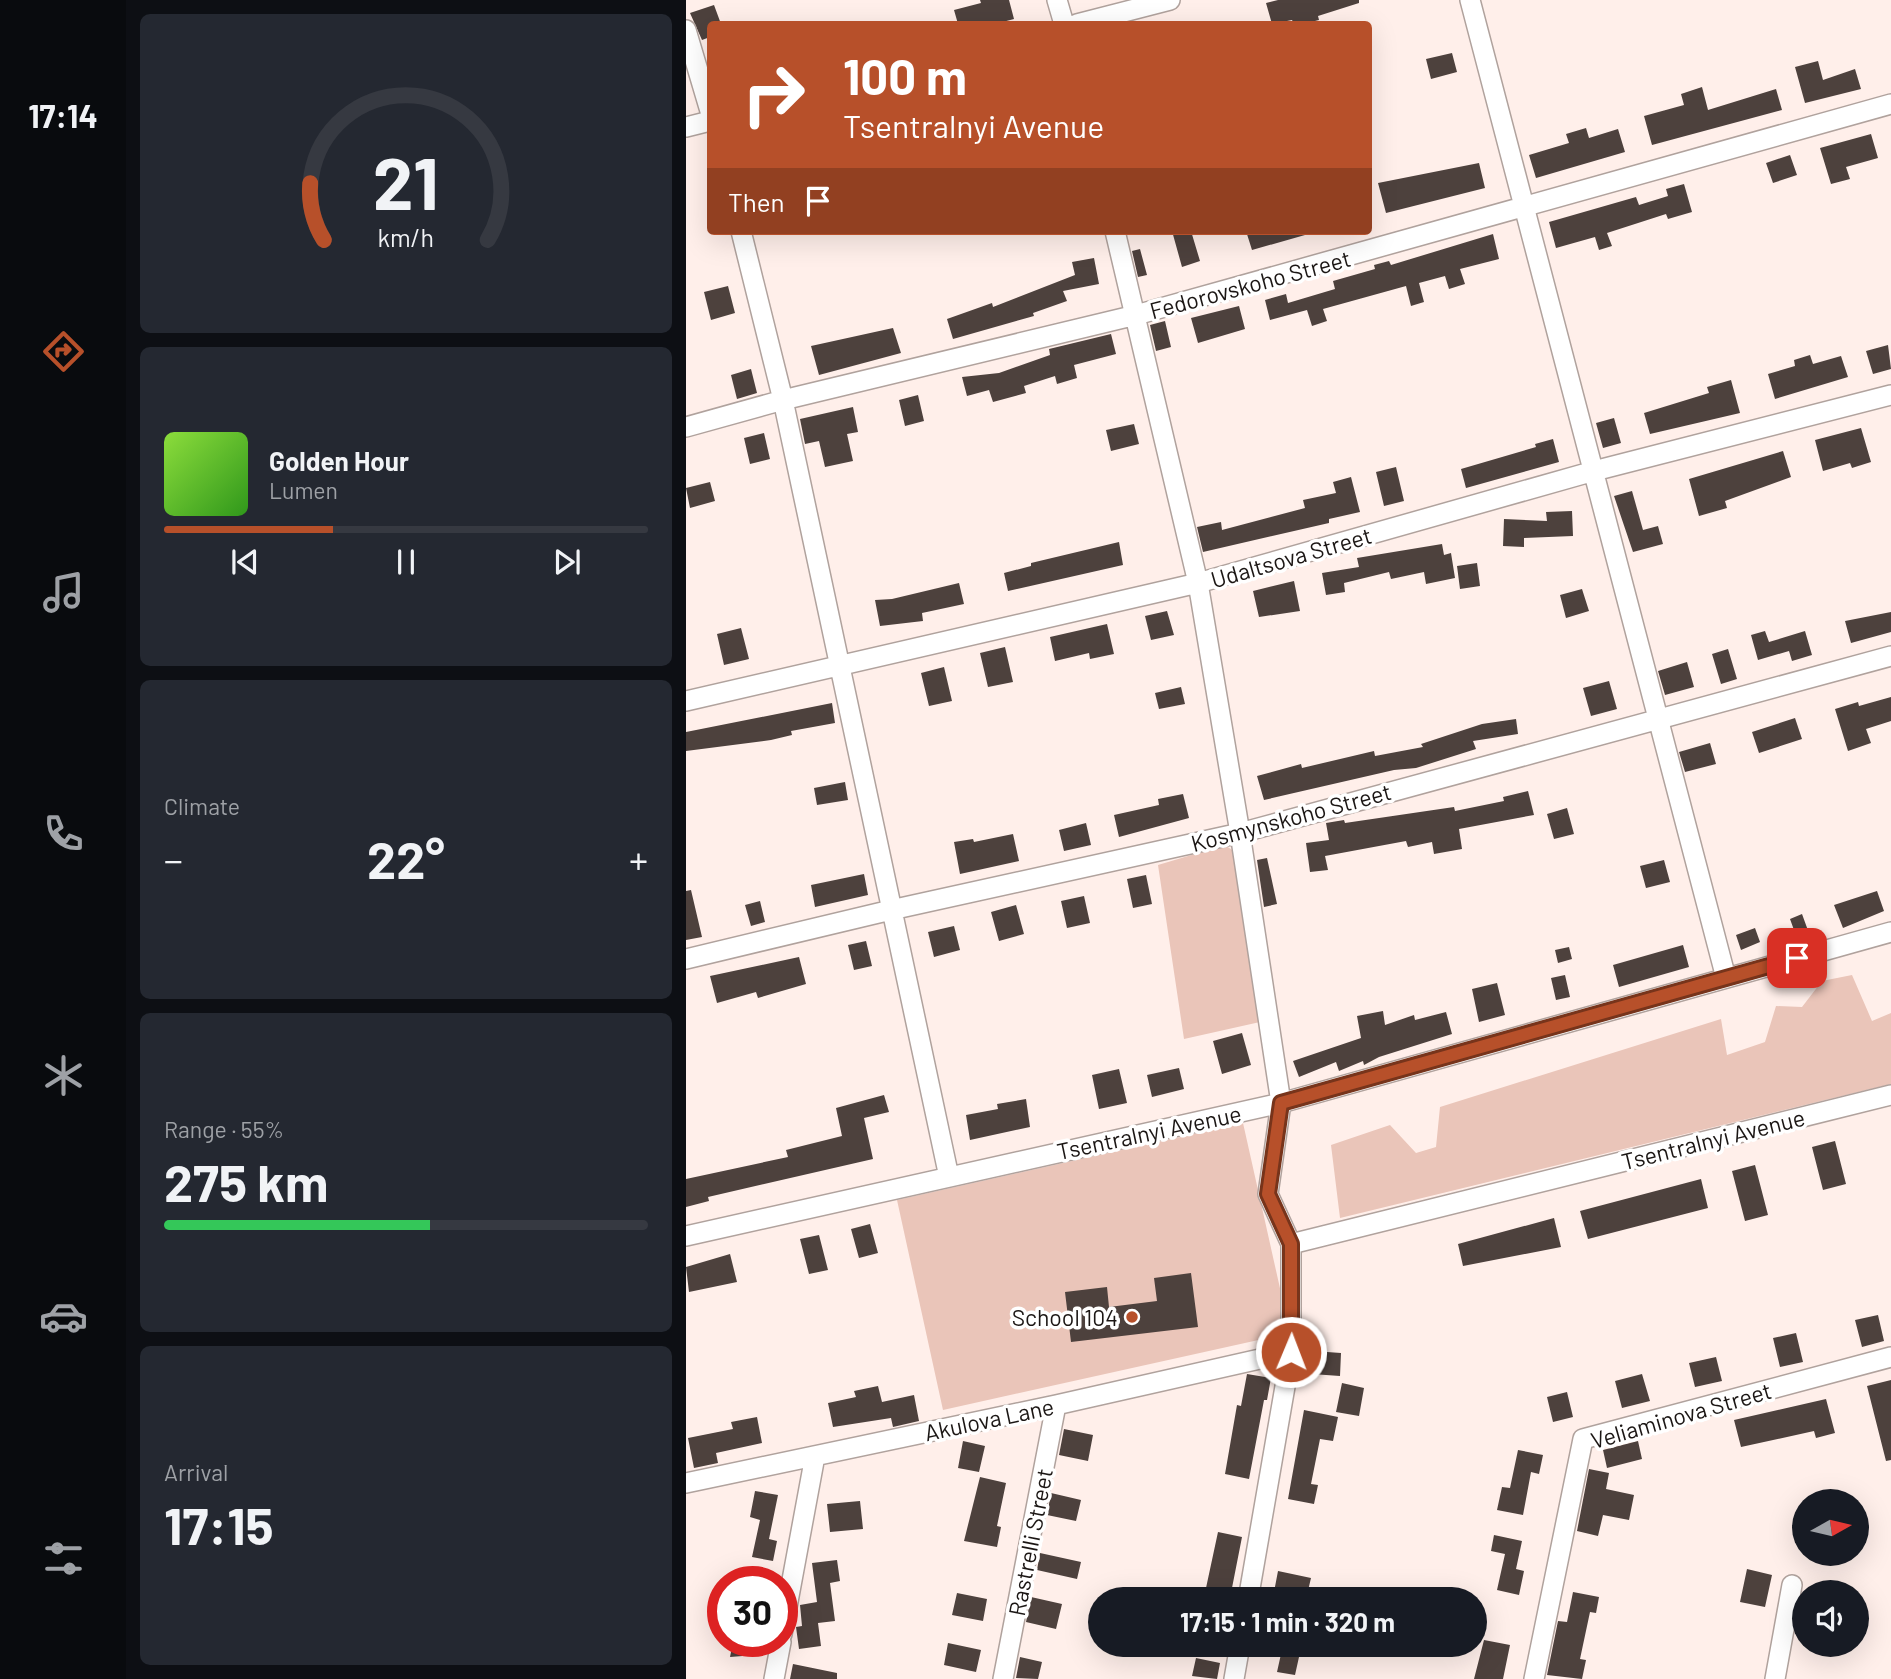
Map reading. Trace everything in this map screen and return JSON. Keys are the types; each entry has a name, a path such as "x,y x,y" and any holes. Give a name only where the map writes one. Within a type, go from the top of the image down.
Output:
{"street":[{"path":"1056,0 1062,21"},
{"path":"1089,21 1170,0"},
{"path":"1470,0 1726,978"},
{"path":"686,30 707,101"},
{"name":"Fedorovskoho Street","path":"686,427 783,400 1136,315 1891,104"},
{"path":"686,127 707,122"},
{"path":"742,235 783,400 949,1177"},
{"path":"1116,235 1198,583 1281,1103 1268,1194 1291,1244 1291,1352 1250,1587"},
{"name":"Udaltsova Street","path":"686,701 1198,583 1594,471 1891,395"},
{"name":"Kosmynskoho Street","path":"686,960 891,910 1240,833 1891,656"},
{"name":"Tsentralnyi Avenue","path":"686,1236 1281,1103 1891,932"},
{"name":"Tsentralnyi Avenue","path":"1291,1244 1891,1095"},
{"name":"Akulova Lane","path":"686,1483 1291,1352"},
{"name":"Veliaminova Street","path":"1534,1679 1583,1440 1891,1357"},
{"name":"Rastrelli Street","path":"1003,1679 1056,1405"},
{"path":"795,1566 815,1456"},
{"path":"1776,1679 1792,1585"},
{"path":"774,1679 778,1657"},
{"path":"1234,1679 1238,1657"}],"shaded area":[{"path":"1225,845 1232,850 1260,1022 1184,1039 1158,865"},
{"path":"1852,975 1872,1021 1891,1013 1891,1084 1340,1218 1331,1145 1390,1125 1416,1153 1436,1147 1440,1107 1721,1019 1727,1055 1765,1042 1776,1006 1802,1007 1822,981"},
{"path":"1243,1123 1290,1333 943,1410 897,1200"}],"building":[{"path":"980,0 1009,0 1014,19 957,21 954,10 981,3"},
{"path":"1278,0 1359,0 1359,3 1318,16 1319,20 1315,21 1271,21 1266,3"},
{"path":"714,5 720,21 707,21 707,38 702,40 690,13"},
{"path":"1452,53 1457,72 1431,79 1426,59"},
{"path":"1818,61 1823,80 1855,69 1861,89 1805,103 1795,67"},
{"path":"1702,87 1708,110 1776,89 1782,110 1652,145 1644,116 1684,105 1681,94"},
{"path":"1586,128 1589,138 1618,129 1625,152 1536,178 1529,155 1569,143 1566,134"},
{"path":"1871,134 1878,158 1846,167 1850,179 1831,184 1820,148"},
{"path":"1790,155 1797,175 1773,183 1766,163"},
{"path":"1479,163 1485,188 1386,213 1378,183"},
{"path":"1684,184 1692,212 1668,219 1666,214 1607,233 1612,246 1599,250 1595,237 1556,248 1549,222 1636,197 1639,205 1668,196 1666,189"},
{"path":"1493,234 1499,259 1460,269 1465,284 1449,289 1445,276 1419,283 1424,302 1411,306 1406,286 1323,309 1327,321 1312,326 1307,310 1270,320 1265,300 1286,294 1288,303 1335,289 1333,281 1375,269 1374,265 1389,261 1391,265"},
{"path":"1173,235 1192,235 1200,261 1182,267"},
{"path":"1247,235 1305,235 1252,250"},
{"path":"1140,249 1147,275 1138,277 1132,251"},
{"path":"1094,258 1099,284 1063,291 1067,301 1033,313 1034,316 953,339 947,319 992,303 993,307 1075,275 1072,262"},
{"path":"728,286 735,313 711,320 704,292"},
{"path":"1239,306 1245,329 1198,343 1191,318"},
{"path":"1165,321 1171,347 1156,351 1150,325"},
{"path":"893,328 901,353 819,375 811,346"},
{"path":"1111,334 1116,354 1074,365 1077,378 1057,384 1055,376 1024,386 1026,393 993,402 989,390 967,396 962,377 999,373 1050,355 1049,349"},
{"path":"1888,345 1891,369 1873,374 1866,351"},
{"path":"1810,355 1813,364 1841,356 1848,377 1775,399 1768,374 1795,366 1794,360"},
{"path":"751,369 757,393 737,399 731,375"},
{"path":"1731,380 1740,413 1650,434 1644,413 1709,393 1707,387"},
{"path":"918,395 924,421 905,426 899,400"},
{"path":"853,407 858,432 847,434 853,461 825,467 819,441 805,444 800,419"},
{"path":"1614,418 1621,443 1603,448 1596,423"},
{"path":"1134,424 1139,444 1111,451 1106,430"},
{"path":"1861,428 1871,462 1852,468 1850,463 1823,471 1815,440"},
{"path":"764,433 770,459 750,464 744,438"},
{"path":"1553,439 1559,462 1466,488 1461,469 1536,447 1535,444"},
{"path":"1783,451 1791,477 1725,501 1727,508 1699,516 1689,479"},
{"path":"1396,467 1404,501 1384,506 1376,472"},
{"path":"1351,477 1360,512 1329,519 1329,523 1203,552 1197,527 1221,522 1222,530 1305,508 1303,500 1336,493 1333,482"},
{"path":"710,482 715,501 690,508 686,488"},
{"path":"1632,491 1643,530 1658,526 1663,544 1633,552 1614,496"},
{"path":"1572,511 1573,536 1524,538 1524,547 1503,546 1504,519 1547,521 1546,512"},
{"path":"1119,542 1123,565 1008,591 1004,573 1031,566 1031,563"},
{"path":"1442,544 1444,555 1451,553 1455,578 1426,584 1424,572 1391,579 1389,572 1344,583 1345,592 1326,595 1322,573 1359,567 1357,558"},
{"path":"1477,563 1480,586 1460,589 1457,566"},
{"path":"1294,581 1300,611 1259,617 1253,591"},
{"path":"959,583 964,604 922,613 923,621 880,626 875,600 892,599"},
{"path":"1582,589 1589,611 1566,618 1560,595"},
{"path":"1167,611 1174,635 1151,640 1145,616"},
{"path":"1891,612 1891,632 1851,643 1845,621"},
{"path":"1107,624 1114,654 1090,659 1089,653 1055,661 1050,637"},
{"path":"741,628 749,659 724,665 717,634"},
{"path":"1765,631 1769,642 1805,631 1812,655 1792,661 1789,651 1758,660 1751,635"},
{"path":"1005,647 1013,682 988,687 980,653"},
{"path":"1728,649 1737,679 1721,684 1712,654"},
{"path":"1687,662 1694,687 1665,695 1658,671"},
{"path":"944,667 952,701 929,706 921,673"},
{"path":"1609,681 1617,709 1591,716 1583,688"},
{"path":"1181,687 1185,704 1159,709 1155,693"},
{"path":"1891,697 1891,721 1866,729 1871,743 1848,751 1835,709"},
{"path":"832,703 835,723 791,731 792,735 771,740 686,751 686,732"},
{"path":"1795,718 1802,739 1759,753 1752,732"},
{"path":"1516,719 1518,734 1473,741 1476,749 1416,768 1394,770 1264,800 1257,776 1301,764 1302,768 1374,751 1375,756 1423,747 1421,744 1482,724"},
{"path":"1710,743 1716,764 1685,772 1679,752"},
{"path":"845,782 848,800 817,805 814,788"},
{"path":"1528,791 1534,815 1459,829 1462,849 1434,854 1432,842 1408,847 1406,841 1325,856 1328,870 1310,872 1306,843 1329,840 1326,823 1344,820 1345,823 1454,807 1455,811 1504,801 1503,797"},
{"path":"1183,794 1189,818 1119,837 1114,815 1159,805 1158,799"},
{"path":"1567,808 1574,834 1554,839 1547,814"},
{"path":"1086,823 1091,845 1064,851 1059,830"},
{"path":"1013,834 1019,861 960,874 954,842 973,839 974,842"},
{"path":"1267,858 1277,904 1264,907 1257,860"},
{"path":"1664,860 1670,882 1646,888 1640,866"},
{"path":"864,874 868,895 815,907 811,885"},
{"path":"1146,875 1152,904 1133,908 1127,879"},
{"path":"691,890 702,937 686,940 686,891"},
{"path":"1877,891 1884,911 1843,928 1834,905"},
{"path":"1084,896 1090,923 1067,928 1061,901"},
{"path":"760,901 765,922 751,926 745,905"},
{"path":"1016,905 1024,934 999,941 991,912"},
{"path":"1802,914 1810,936 1798,941 1790,919"},
{"path":"954,926 960,950 934,957 928,932"},
{"path":"1755,928 1760,942 1741,950 1736,935"},
{"path":"866,941 872,966 854,970 848,945"},
{"path":"1683,945 1689,967 1619,987 1613,965"},
{"path":"1569,947 1572,959 1558,963 1555,950"},
{"path":"799,957 806,984 758,998 756,992 717,1003 710,976"},
{"path":"1565,975 1570,997 1556,1000 1551,978"},
{"path":"1497,983 1505,1015 1479,1022 1472,989"},
{"path":"1383,1011 1385,1025 1414,1015 1415,1020 1446,1012 1452,1034 1379,1057 1364,1065 1363,1061 1339,1071 1336,1062 1299,1077 1293,1061 1361,1038 1357,1016"},
{"path":"1242,1033 1251,1065 1222,1074 1213,1041"},
{"path":"1179,1068 1184,1089 1152,1097 1147,1075"},
{"path":"1119,1069 1127,1103 1099,1109 1092,1075"},
{"path":"884,1095 889,1112 864,1118 873,1159 708,1197 709,1201 686,1207 686,1179 788,1157 786,1150 842,1136 836,1108"},
{"path":"1026,1099 1030,1127 970,1140 966,1115 998,1109 997,1104"},
{"path":"1835,1141 1846,1184 1823,1190 1812,1147"},
{"path":"1755,1165 1768,1215 1745,1221 1732,1171"},
{"path":"1701,1179 1708,1208 1588,1239 1580,1211"},
{"path":"1554,1218 1561,1247 1463,1266 1458,1244"},
{"path":"870,1224 878,1253 859,1258 851,1229"},
{"path":"819,1235 828,1270 809,1274 800,1239"},
{"path":"730,1254 737,1282 689,1292 686,1267"},
{"name":"School 104","path":"1191,1273 1198,1327 1071,1342 1065,1292 1107,1287 1109,1307 1157,1301 1154,1278"},
{"path":"1878,1315 1884,1341 1862,1347 1855,1320"},
{"path":"1796,1333 1803,1362 1780,1367 1773,1338"},
{"path":"1313,1351 1341,1353 1340,1376 1312,1374"},
{"path":"1716,1357 1722,1381 1695,1387 1689,1363"},
{"path":"1247,1374 1271,1378 1267,1400 1264,1400 1249,1479 1225,1474 1237,1405 1241,1406"},
{"path":"1642,1374 1650,1401 1622,1408 1615,1381"},
{"path":"1891,1380 1891,1460 1886,1461 1867,1386"},
{"path":"1342,1383 1364,1388 1359,1416 1336,1412"},
{"path":"878,1386 882,1402 914,1395 919,1421 893,1427 891,1418 833,1427 828,1403 856,1397 854,1391"},
{"path":"1567,1392 1573,1417 1553,1422 1547,1397"},
{"path":"1826,1399 1835,1433 1816,1438 1814,1431 1741,1447 1734,1420"},
{"path":"1304,1410 1338,1417 1333,1441 1320,1439 1311,1484 1318,1485 1314,1504 1288,1499"},
{"path":"757,1417 762,1443 716,1453 718,1463 694,1468 688,1438 733,1429 731,1422"},
{"path":"1064,1429 1093,1435 1088,1461 1059,1455"},
{"path":"963,1441 985,1446 979,1472 958,1468"},
{"path":"1638,1441 1642,1459 1607,1468 1603,1450"},
{"path":"1518,1450 1543,1455 1539,1474 1531,1472 1523,1515 1497,1510 1502,1487 1510,1488"},
{"path":"1589,1469 1609,1473 1606,1489 1634,1495 1629,1520 1603,1515 1598,1536 1577,1531"},
{"path":"980,1477 1006,1483 997,1526 1001,1527 997,1547 964,1541"},
{"path":"755,1491 778,1495 769,1539 777,1541 773,1561 752,1557 760,1520 750,1517"},
{"path":"1051,1493 1081,1500 1076,1521 1047,1515"},
{"path":"860,1501 863,1529 830,1532 827,1504"},
{"path":"1218,1532 1242,1537 1232,1587 1206,1587"},
{"path":"1494,1535 1522,1541 1516,1569 1524,1571 1519,1595 1497,1590 1505,1554 1491,1551"},
{"path":"1040,1553 1081,1562 1077,1579 1037,1570"},
{"path":"837,1560 840,1581 830,1583 835,1621 818,1623 821,1646 799,1649 798,1627 802,1626 800,1605 817,1602 812,1563"},
{"path":"1747,1569 1772,1575 1765,1607 1740,1602"},
{"path":"1278,1571 1311,1578 1309,1587 1275,1587"},
{"path":"1573,1592 1599,1597 1596,1613 1590,1612 1580,1659 1586,1660 1582,1679 1547,1675 1558,1621 1567,1622"},
{"path":"957,1593 987,1599 983,1621 952,1615"},
{"path":"1031,1597 1062,1604 1056,1629 1026,1622"},
{"path":"1487,1641 1510,1645 1503,1679 1474,1679 1480,1657 1487,1657"},
{"path":"948,1643 981,1650 976,1672 944,1665"},
{"path":"1020,1657 1042,1662 1038,1679 1016,1678"},
{"path":"1280,1657 1299,1657 1295,1675 1277,1672"},
{"path":"1196,1658 1220,1663 1217,1679 1192,1676"},
{"path":"793,1664 837,1673 837,1679 790,1679"}],"place":[{"name":"School 104","path":"1132,1317"}],"route":[{"path":"1291,1352 1291,1244 1268,1194 1281,1103 1797,958"}]}
